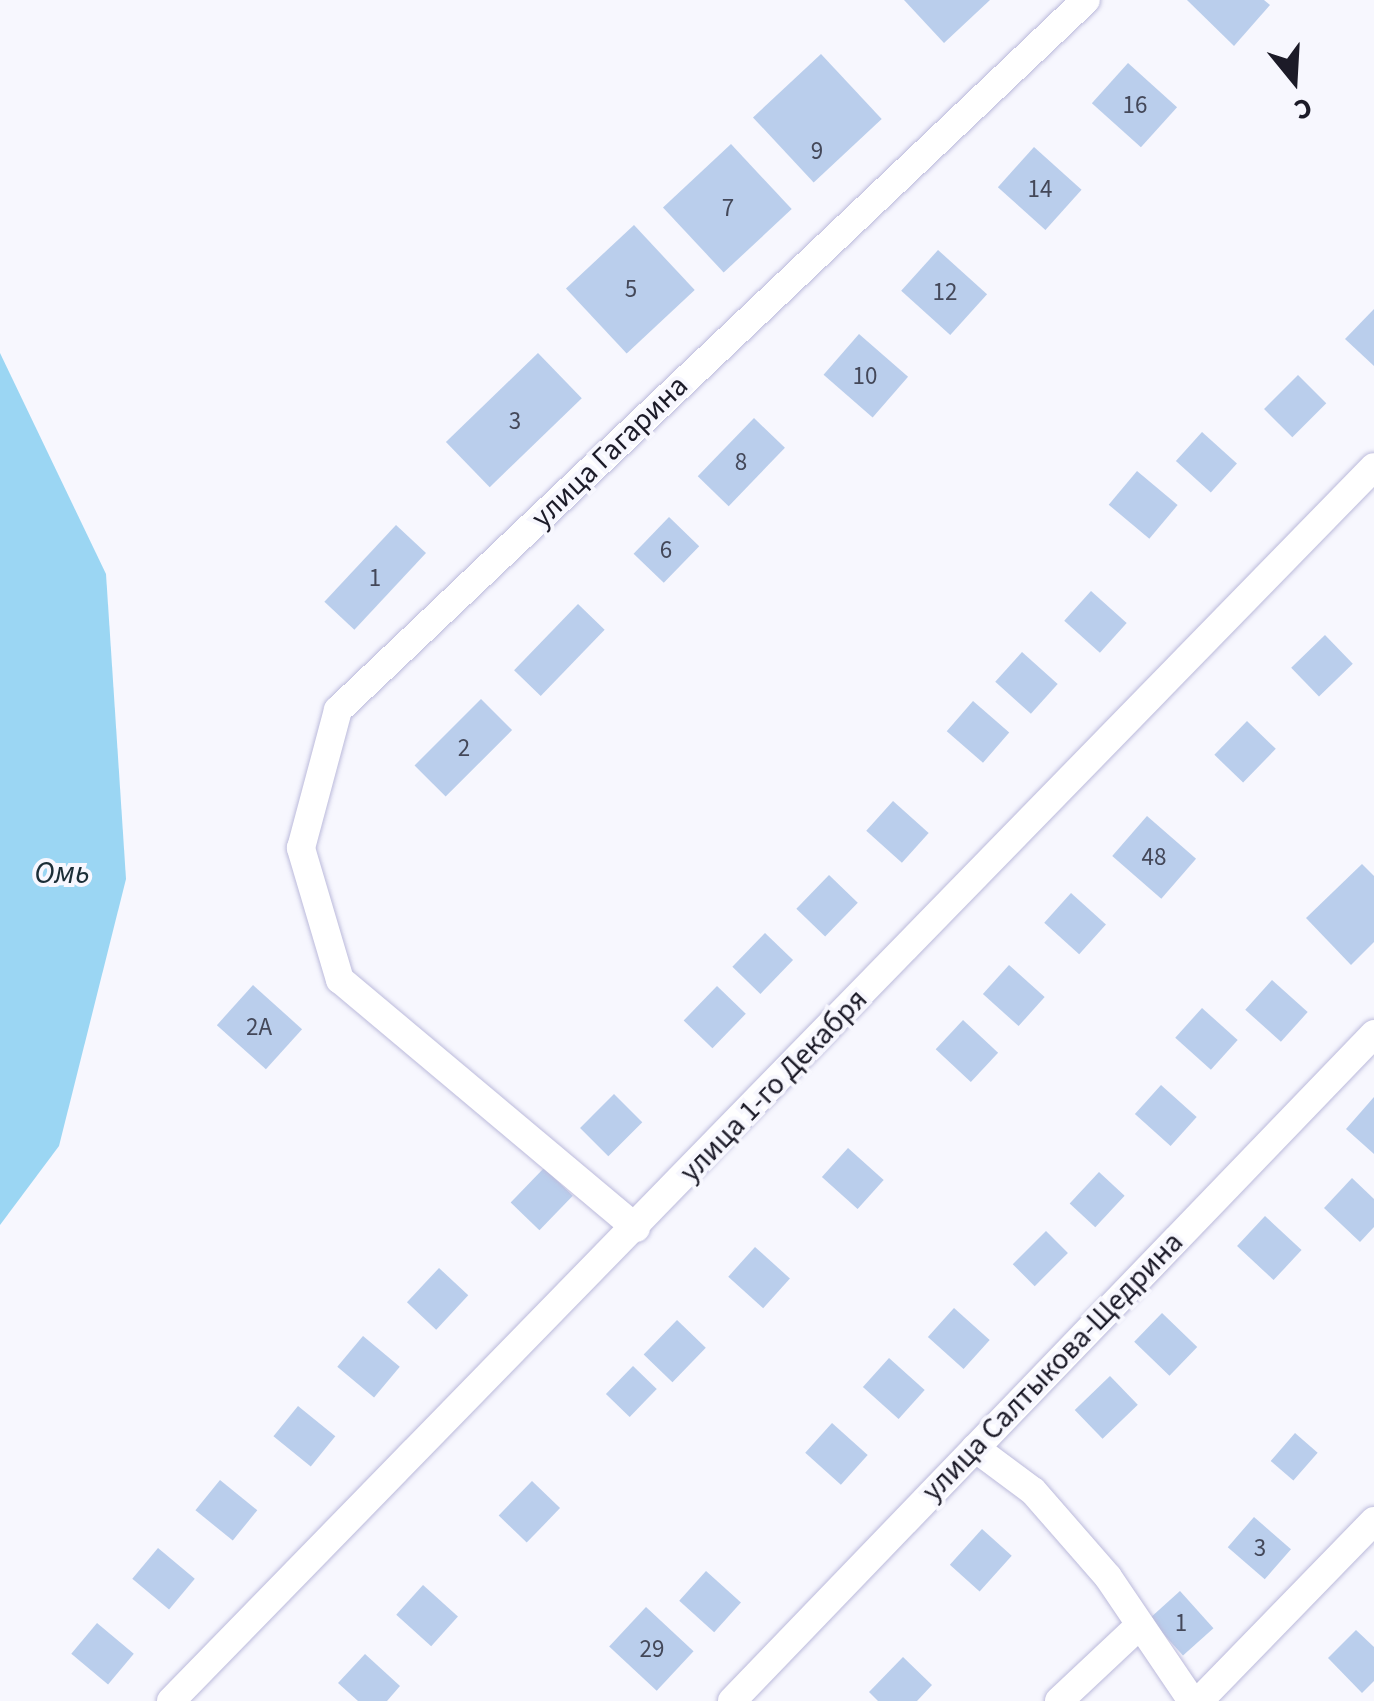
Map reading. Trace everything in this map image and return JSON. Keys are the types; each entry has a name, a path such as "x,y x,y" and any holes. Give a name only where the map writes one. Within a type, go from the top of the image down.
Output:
{"street":[{"name":"улица Гагарина","path":"636,1228 340,980 301,848 338,710 1086,0"},
{"name":"улица 1-го Декабря","path":"171,1701 1374,467"},
{"name":"улица Салтыкова-Щедрина","path":"732,1701 1374,1034"},
{"path":"975,1448 1033,1491 1108,1577 1195,1701 1374,1521"},
{"path":"1058,1701 1140,1625"}],"water":[{"name":"Омь","path":"0,353 106,574 126,879 59,1146 0,1225"}],"building":[{"path":"904,0 990,0 944,43"},
{"path":"1187,0 1264,0 1270,5 1234,46"},
{"path":"821,54 882,119 814,183 753,117"},
{"path":"1128,63 1177,107 1141,147 1092,103"},
{"path":"731,144 792,209 724,273 663,207"},
{"path":"1034,147 1082,190 1045,230 998,187"},
{"path":"634,225 695,290 627,354 566,288"},
{"path":"938,250 987,294 950,335 901,291"},
{"path":"1374,309 1374,366 1345,339"},
{"path":"859,334 908,377 873,417 824,375"},
{"path":"538,353 582,398 490,487 446,442"},
{"path":"1298,375 1326,403 1292,437 1264,409"},
{"path":"754,418 785,448 729,506 698,476"},
{"path":"1202,432 1237,463 1211,492 1176,461"},
{"path":"1137,471 1178,505 1149,539 1109,505"},
{"path":"669,517 699,546 664,583 634,554"},
{"path":"396,525 426,553 354,630 324,602"},
{"path":"1091,591 1127,623 1100,653 1064,621"},
{"path":"578,604 605,630 541,696 514,670"},
{"path":"1325,635 1353,664 1319,696 1291,668"},
{"path":"1022,652 1058,684 1031,714 995,682"},
{"path":"481,699 512,730 446,797 415,765"},
{"path":"973,701 1009,732 983,763 947,731"},
{"path":"1247,721 1276,749 1243,783 1214,755"},
{"path":"893,801 929,833 902,863 866,831"},
{"path":"1147,816 1196,859 1161,899 1112,856"},
{"path":"1362,864 1374,876 1374,942 1351,965 1306,918"},
{"path":"829,875 858,903 825,937 796,909"},
{"path":"1071,893 1106,924 1079,954 1044,923"},
{"path":"765,933 793,960 760,994 732,967"},
{"path":"1009,965 1045,997 1019,1026 983,994"},
{"path":"1272,980 1308,1012 1281,1042 1245,1010"},
{"path":"253,985 302,1029 266,1069 217,1025"},
{"path":"717,986 746,1014 712,1048 684,1021"},
{"path":"1202,1008 1238,1040 1211,1070 1175,1038"},
{"path":"963,1020 998,1053 971,1082 936,1049"},
{"path":"1161,1085 1197,1117 1171,1146 1135,1114"},
{"path":"614,1094 642,1122 608,1156 580,1128"},
{"path":"1374,1097 1374,1154 1346,1129"},
{"path":"848,1148 884,1180 858,1209 822,1177"},
{"path":"544,1168 573,1196 539,1230 511,1203"},
{"path":"1099,1172 1125,1196 1095,1227 1070,1203"},
{"path":"1352,1178 1374,1199 1374,1227 1360,1242 1324,1208"},
{"path":"1265,1216 1302,1250 1274,1280 1237,1246"},
{"path":"1046,1231 1068,1253 1035,1286 1013,1264"},
{"path":"755,1247 790,1278 763,1308 728,1277"},
{"path":"439,1268 468,1295 436,1330 407,1302"},
{"path":"954,1308 990,1340 964,1369 928,1337"},
{"path":"1162,1313 1197,1347 1169,1376 1134,1342"},
{"path":"677,1320 706,1348 672,1382 644,1355"},
{"path":"363,1336 400,1367 374,1397 337,1367"},
{"path":"889,1358 925,1390 899,1419 863,1387"},
{"path":"633,1366 657,1389 630,1417 606,1394"},
{"path":"1110,1376 1138,1405 1103,1439 1075,1410"},
{"path":"298,1406 335,1436 311,1467 273,1436"},
{"path":"832,1423 868,1455 841,1485 805,1453"},
{"path":"1295,1433 1318,1453 1293,1481 1271,1461"},
{"path":"220,1480 257,1510 233,1541 195,1510"},
{"path":"532,1481 560,1508 527,1543 499,1516"},
{"path":"1254,1517 1291,1549 1265,1579 1228,1547"},
{"path":"982,1529 1012,1556 980,1591 950,1565"},
{"path":"158,1548 195,1579 169,1609 132,1579"},
{"path":"706,1571 741,1602 714,1632 679,1601"},
{"path":"423,1585 458,1616 431,1646 396,1615"},
{"path":"1180,1591 1213,1628 1183,1656 1150,1618"},
{"path":"646,1607 694,1651 657,1691 609,1646"},
{"path":"97,1623 134,1654 108,1684 71,1654"},
{"path":"1356,1630 1374,1647 1374,1681 1362,1693 1328,1658"},
{"path":"365,1654 400,1686 387,1701 358,1701 338,1683"},
{"path":"903,1657 932,1685 917,1701 878,1701 869,1692"}]}
